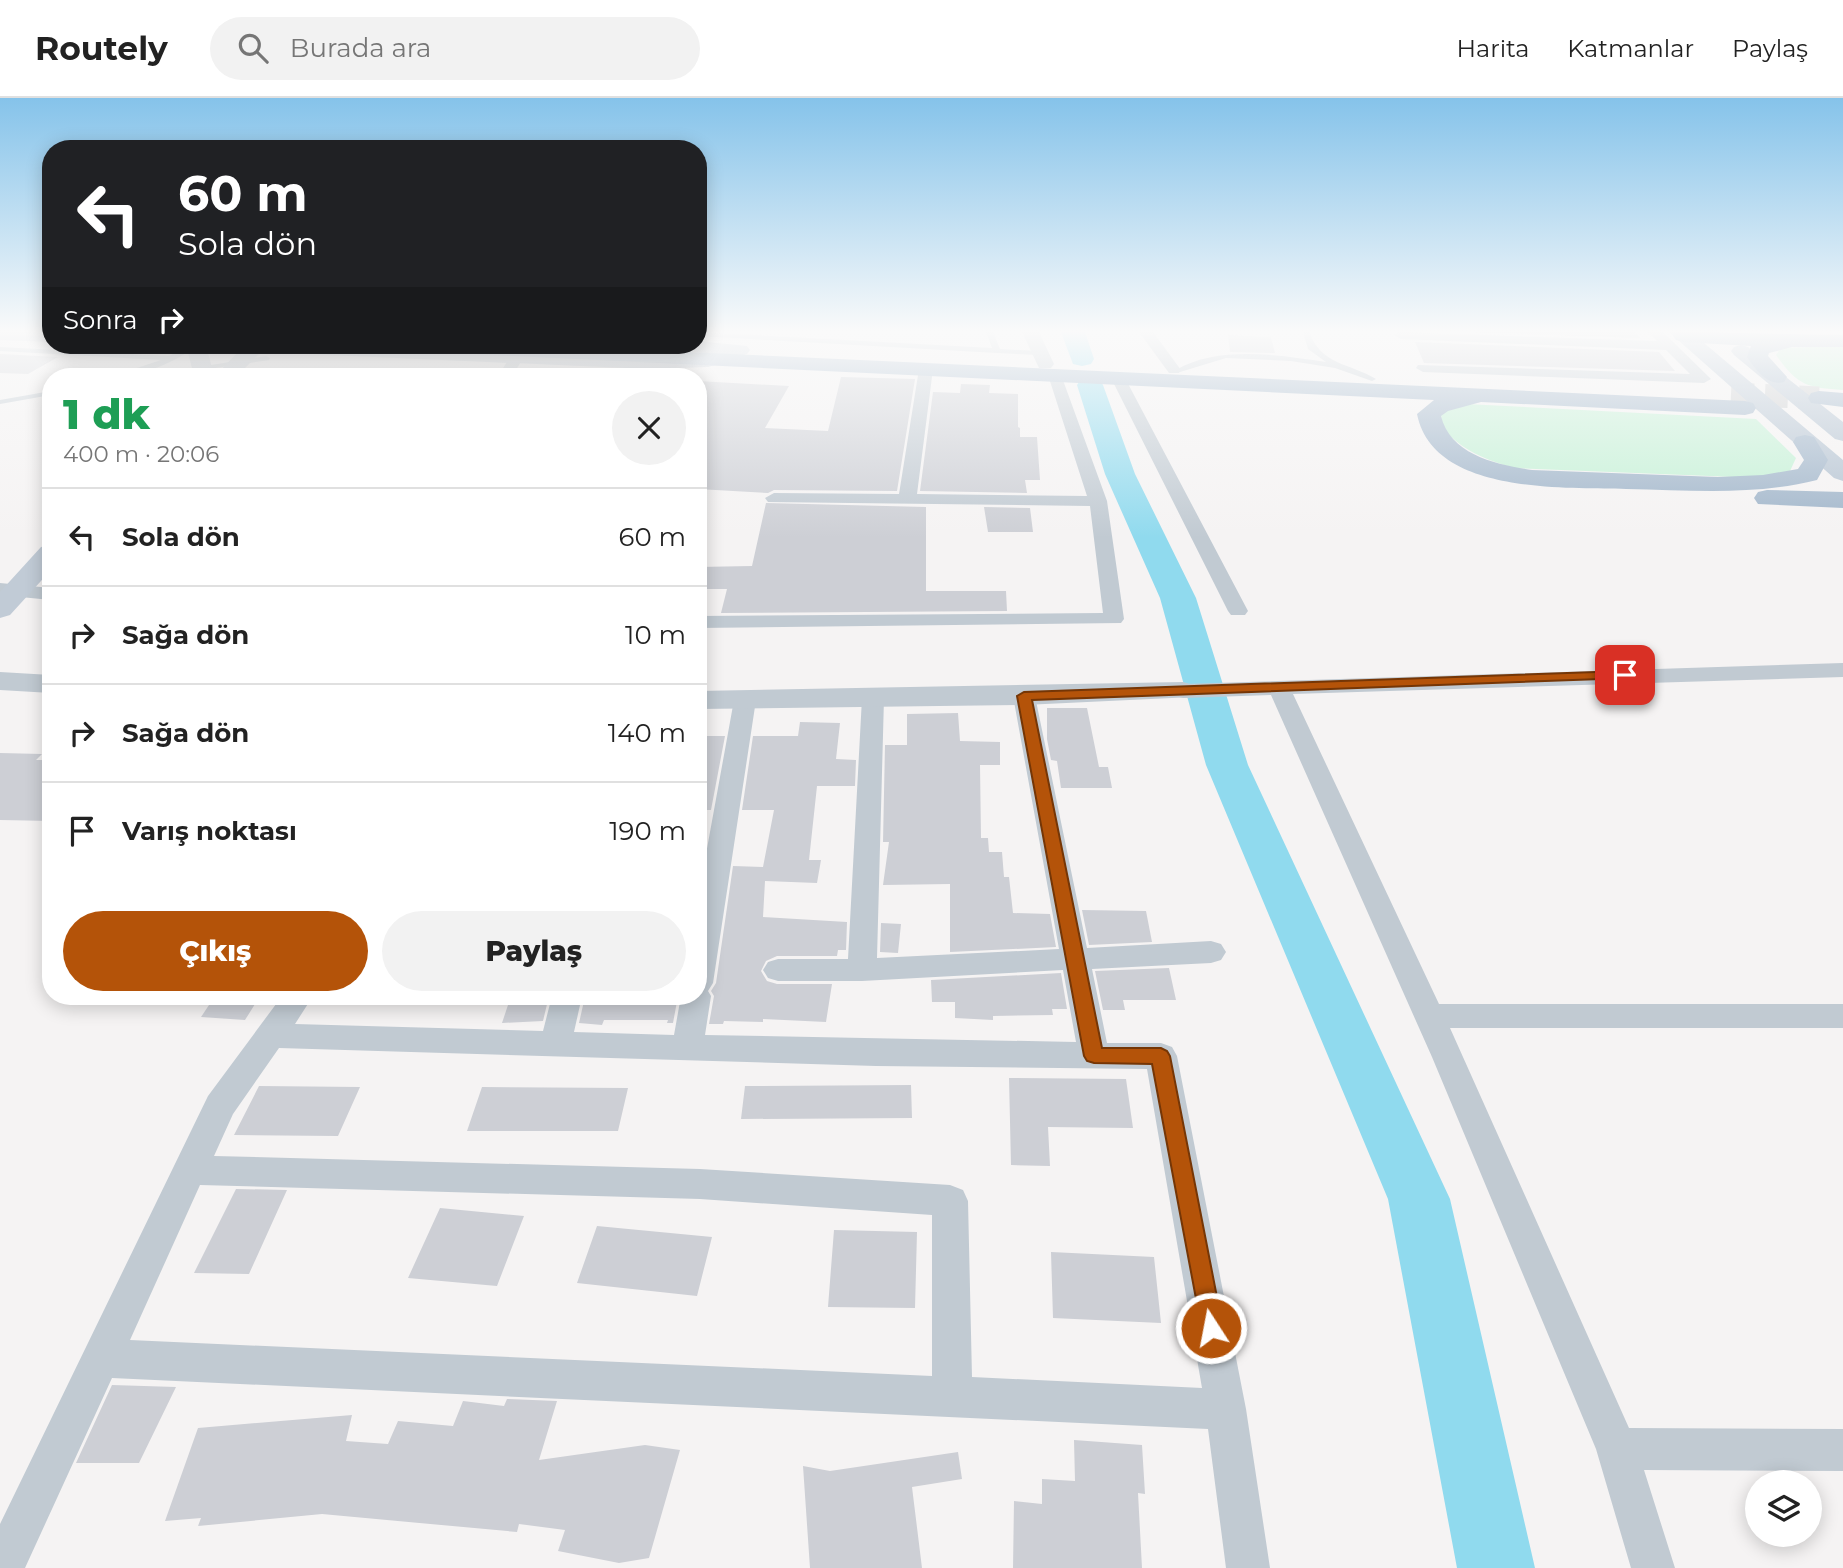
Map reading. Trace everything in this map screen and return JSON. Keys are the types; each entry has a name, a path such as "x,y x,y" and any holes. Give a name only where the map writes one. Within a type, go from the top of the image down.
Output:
{"highway":[{"path":"1369,401 1401,419 1427,453 1449,466 1476,477 1517,486 1560,490 1843,500"},
{"path":"1472,401 1441,405 1429,414 1430,424 1440,442 1480,466 1514,475 1559,479 1777,483 1808,475 1816,460 1797,435"},
{"path":"1726,496 1801,503 1843,513"}],"main road":[{"path":"1748,401 1797,435 1843,473"},
{"path":"1813,401 1836,415"},
{"path":"6,596 42,562"}],"street":[{"path":"908,500 922,401"},
{"path":"707,622 1114,619 1098,501 1061,401"},
{"path":"1139,401 1238,611"},
{"path":"774,498 1098,501"},
{"path":"6,596 42,594"},
{"path":"707,700 1024,696 1843,670"},
{"path":"0,681 42,683"},
{"path":"1279,688 1430,1016 1617,1449 1653,1568"},
{"path":"1024,696 1094,1056"},
{"path":"862,970 873,698"},
{"path":"707,888 745,699"},
{"path":"778,970 862,970 1211,953"},
{"path":"2,1568 220,1107 291,1005"},
{"path":"555,1044 565,1005"},
{"path":"688,1047 695,1005"},
{"path":"1430,1016 1843,1016"},
{"path":"269,1035 555,1044 1161,1056 1226,1409 1248,1568"},
{"path":"190,1170 700,1184 950,1201 952,1396"},
{"path":"102,1358 1226,1409"},
{"path":"1617,1449 1843,1450"}],"green space":[{"path":"1466,404 1756,419 1796,458 1790,471 1759,478 1514,468 1475,453 1458,443 1442,428 1441,412"}],"building":[{"path":"707,401 781,401 765,428 828,431 835,401 912,401 897,491 774,490 768,493 707,490"},
{"path":"932,401 1018,401 1020,437 1037,437 1040,480 1025,480 1027,493 920,491"},
{"path":"766,503 926,507 926,591 1006,591 1007,611 721,613 727,589 707,589 707,567 752,566"},
{"path":"984,507 1030,508 1033,532 988,532"},
{"path":"1047,708 1087,708 1099,767 1108,767 1112,788 1061,788 1057,761 1051,760 1047,739"},
{"path":"958,713 960,741 1000,742 1000,765 980,765 981,838 988,838 989,852 1002,852 1004,877 1009,877 1013,913 1050,914 1056,947 950,952 950,884 883,885 889,842 883,842 885,745 907,745 907,714"},
{"path":"800,722 840,723 836,759 856,760 855,786 817,786 809,860 821,860 817,883 765,881 763,917 847,922 846,950 838,950 837,956 777,956 766,961 761,971 767,981 777,984 832,984 826,1022 763,1019 763,1022 724,1021 723,1024 709,1024 714,996 711,991 716,983 733,866 763,867 774,810 742,810 753,736 798,736"},
{"path":"707,736 725,736 711,810 707,810"},
{"path":"0,753 42,754 36,760 42,760 42,821 0,820"},
{"path":"1082,910 1146,911 1152,942 1089,945"},
{"path":"881,923 901,924 898,953 880,952"},
{"path":"1169,968 1176,1000 1123,1000 1125,1010 1103,1010 1095,971"},
{"path":"1061,973 1067,1009 1052,1009 1053,1015 993,1016 993,1020 955,1018 955,1002 932,1002 931,980"},
{"path":"209,1005 254,1005 245,1020 201,1017"},
{"path":"508,1005 547,1005 543,1021 502,1023"},
{"path":"583,1005 676,1005 673,1023 667,1023 668,1020 604,1020 602,1025 579,1023"},
{"path":"1009,1078 1126,1079 1133,1128 1048,1127 1050,1166 1011,1165"},
{"path":"911,1085 912,1118 741,1119 745,1086"},
{"path":"259,1086 360,1087 338,1136 234,1135"},
{"path":"482,1087 628,1088 618,1131 467,1131"},
{"path":"236,1189 287,1190 249,1274 194,1273"},
{"path":"440,1208 524,1216 497,1286 408,1278"},
{"path":"597,1226 712,1237 697,1296 577,1283"},
{"path":"834,1230 917,1232 915,1308 828,1307"},
{"path":"1051,1252 1154,1257 1161,1323 1053,1318"},
{"path":"112,1385 176,1387 139,1463 76,1463"},
{"path":"507,1399 557,1401 539,1460 645,1445 680,1450 649,1558 619,1563 558,1551 565,1530 519,1524 517,1532 322,1514 198,1526 201,1518 165,1521 198,1428 352,1415 346,1441 388,1444 398,1421 453,1426 463,1401 504,1406"},
{"path":"1074,1440 1142,1445 1145,1494 1138,1493 1142,1568 1013,1568 1014,1501 1042,1504 1042,1479 1075,1481"},
{"path":"958,1452 962,1479 912,1487 922,1568 810,1568 803,1466 830,1471"}],"waterway":[{"path":"1095,401 1120,474 1178,598 1227,765 1419,1199 1496,1568"}],"route":[{"path":"1211,1328 1161,1056 1094,1056 1024,696 1625,675"}]}
